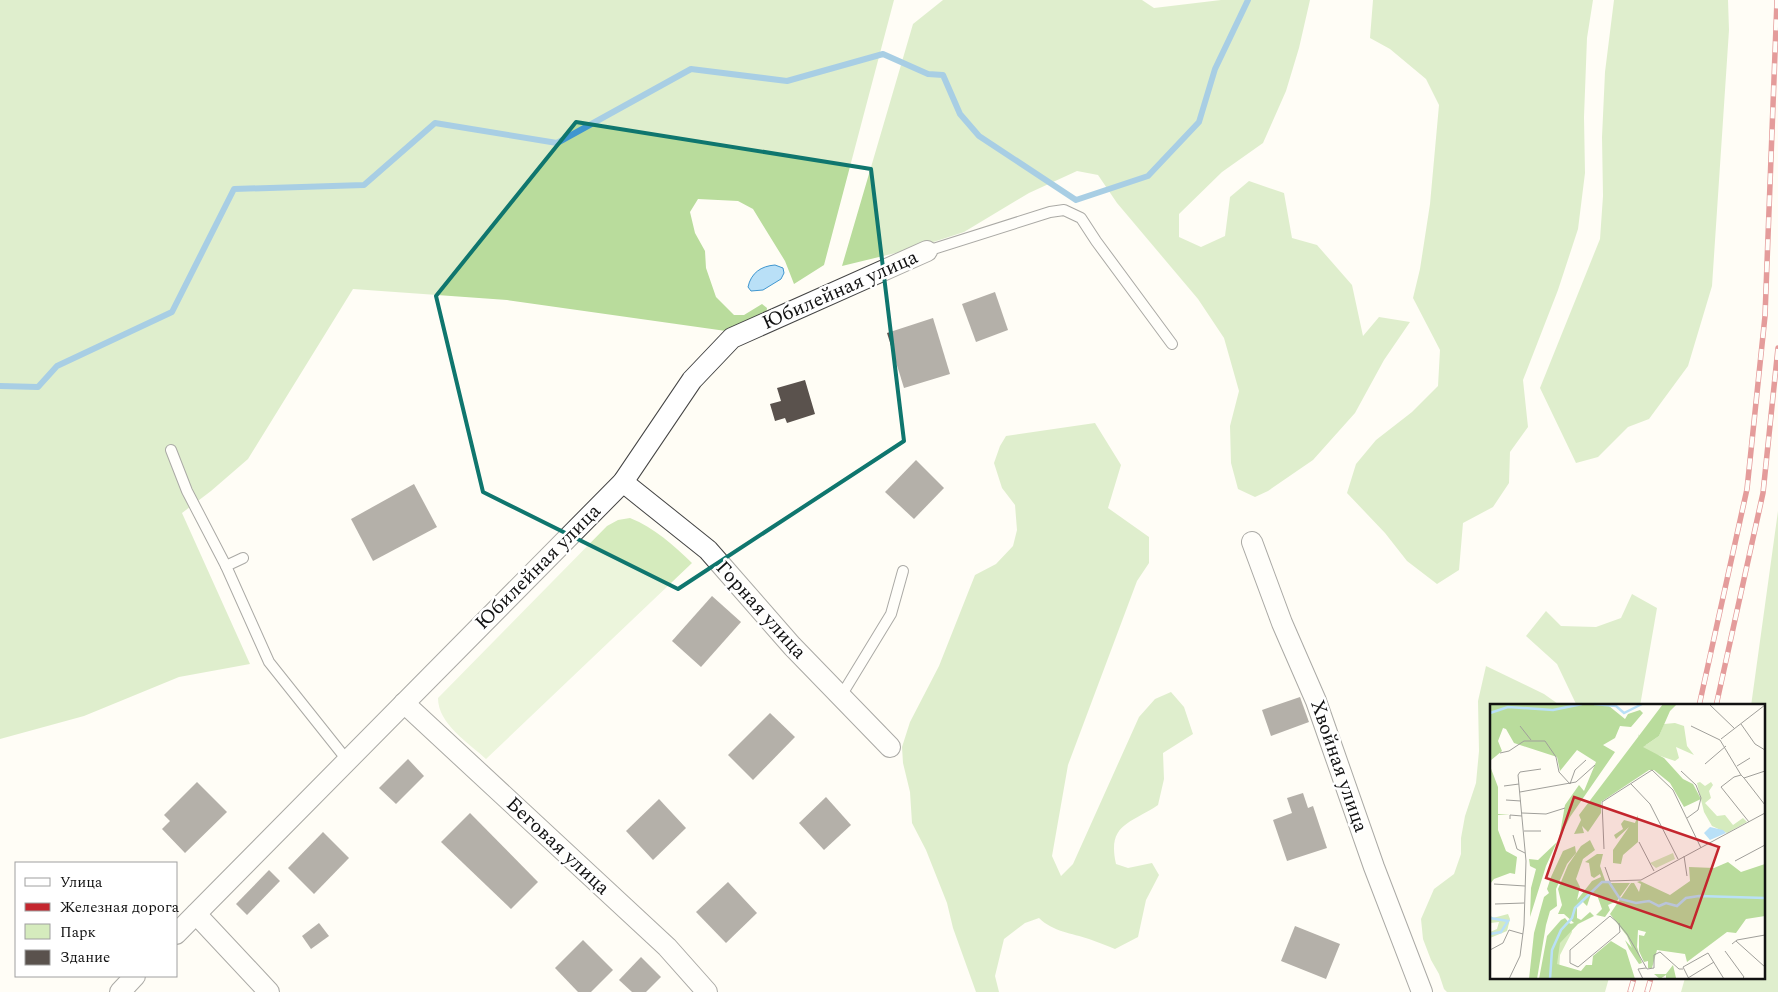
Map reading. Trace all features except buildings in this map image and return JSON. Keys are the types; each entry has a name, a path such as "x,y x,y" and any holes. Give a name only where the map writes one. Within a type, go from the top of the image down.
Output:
{"street":[{"name":"Юбилейная улица","path":"178,932 623,482 692,380 732,338 926,251"},
{"name":"Горная улица","path":"623,482 708,550 792,646 890,747"},
{"name":"Хвойная улица","path":"1252,542 1282,623 1316,700 1374,867 1422,992"},
{"name":"Беговая улица","path":"404,703 667,947 707,992"},
{"path":"196,914 269,992"},
{"path":"120,992 134,977"}],"lane":[{"path":"926,251 1041,214 1064,210 1081,218 1172,344"},
{"path":"171,450 187,491 226,566 269,662 347,760"},
{"path":"226,566 243,558"},
{"path":"841,696 891,614 903,570"}],"highlighted area":[{"path":"576,122 871,169 904,441 678,589 483,492 436,296"}],"green space":[{"path":"0,0 894,0 824,265 794,284 785,261 753,209 738,201 698,199 690,212 695,233 705,251 706,268 716,297 734,315 744,315 762,304 767,308 766,315 733,332 507,300 353,289 248,459 182,513 250,664 179,677 84,716 0,739"},
{"path":"943,0 1142,0 1154,8 1221,0 1310,0 1299,48 1286,91 1263,143 1222,172 1179,214 1179,237 1201,247 1225,236 1230,197 1249,181 1284,193 1292,238 1317,245 1352,285 1363,336 1379,317 1410,322 1384,360 1355,413 1313,460 1268,491 1255,497 1238,489 1231,463 1230,426 1239,391 1224,338 1198,299 1117,203 1098,175 1077,171 1029,193 964,232 912,249 842,266 913,24"},
{"path":"1373,0 1593,0 1587,38 1584,117 1585,173 1578,229 1558,290 1523,380 1528,427 1510,452 1509,483 1493,507 1463,523 1459,570 1437,584 1407,561 1385,533 1347,493 1356,464 1376,440 1412,412 1438,386 1440,350 1413,298 1420,269 1430,204 1439,105 1426,79 1390,49 1370,38"},
{"path":"1614,0 1728,0 1729,30 1712,286 1688,366 1649,419 1628,427 1598,457 1576,463 1540,388 1600,239 1603,196 1602,137 1605,72"},
{"path":"1095,423 1121,465 1108,508 1149,537 1149,563 1137,581 1068,765 1052,856 1061,876 1073,864 1139,717 1155,699 1171,692 1184,707 1193,734 1163,753 1164,779 1158,805 1130,821 1118,833 1115,841 1116,864 1128,868 1152,863 1159,875 1146,900 1138,937 1115,949 1056,929 1039,918 1025,923 1004,939 995,976 999,992 976,992 953,928 947,903 926,850 912,823 910,792 903,763 902,747 910,722 939,666 975,575 996,564 1013,546 1017,530 1015,505 1002,488 994,463 1000,446 1006,436"},
{"path":"1778,511 1778,992 1681,992 1684,980 1766,980 1766,704 1751,704"},
{"path":"630,518 656,532 692,563 486,759 463,740 449,725 439,707 438,698 607,526 618,520"},
{"path":"1632,594 1657,608 1640,704 1576,704 1557,664 1526,636 1546,611 1561,626 1596,627 1621,618"},
{"path":"1486,666 1544,694 1558,704 1490,704 1490,980 1608,980 1605,992 1447,992 1431,960 1423,939 1421,919 1434,889 1454,874 1461,854 1461,838 1465,816 1476,783 1479,751 1478,701"}],"water":[{"path":"775,265 783,268 784,273 781,279 763,290 751,291 748,287 754,274 765,267"}],"waterway":[{"path":"0,386 38,387 57,366 172,312 234,189 364,185 435,123 557,143 691,69 787,81 883,54 928,74 943,75 960,114 979,136 1076,200 1148,176 1199,122 1215,69 1248,0"}],"railway":[{"path":"1699,704 1747,489 1765,316 1777,0"},
{"path":"1716,704 1763,493 1778,348"},
{"path":"1630,992 1633,980"},
{"path":"1647,992 1650,980"}]}
